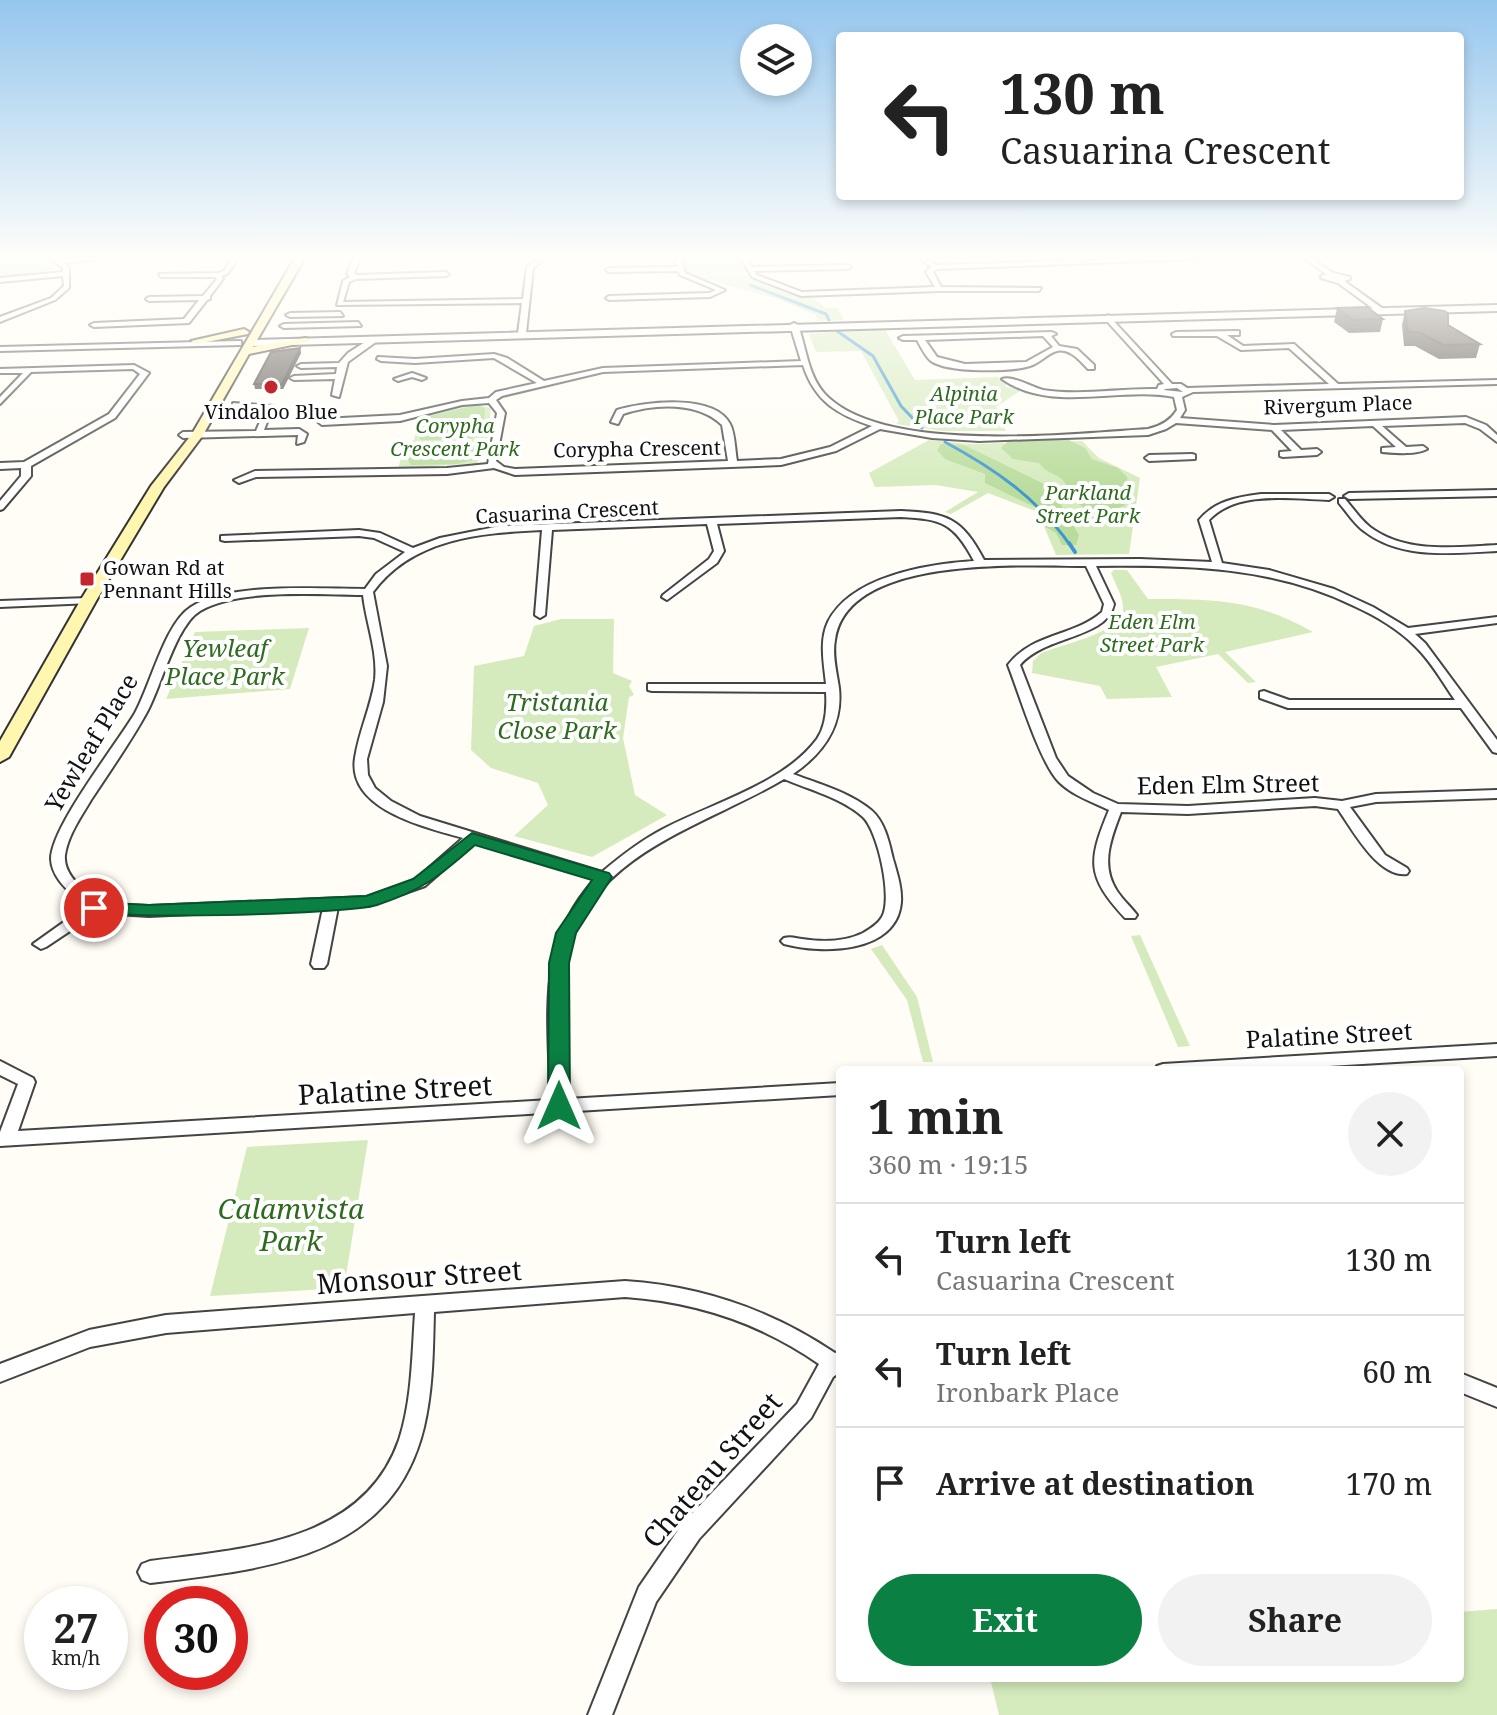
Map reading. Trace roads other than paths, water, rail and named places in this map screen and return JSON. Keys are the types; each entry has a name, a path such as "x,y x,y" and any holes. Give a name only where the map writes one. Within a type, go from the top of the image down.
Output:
{"main road":[{"path":"0,757 88,601 248,336"},
{"path":"245,342 250,336"},
{"path":"202,343 306,341"},
{"path":"202,343 217,347 222,355"}],"street":[{"path":"306,341 434,336"},
{"path":"245,342 279,338 445,336"},
{"path":"797,336 822,397 848,414 879,426 973,438 1148,432 1164,428 1176,420 1181,410 1178,395"},
{"path":"903,338 981,336"},
{"path":"1047,336 1057,348"},
{"path":"1124,336 1169,385 1188,390 1497,382"},
{"path":"1223,336 1241,348 1289,345 1335,385"},
{"path":"336,395 338,376 347,357 370,347 377,338"},
{"path":"920,338 933,359 967,366 1028,364 1057,348 1074,351 1091,367"},
{"path":"0,349 202,343"},
{"path":"381,359 415,361 494,356 503,358 514,369 541,382"},
{"path":"412,375 415,361"},
{"path":"322,422 400,418 462,403 491,400 499,394 541,382 621,368 806,363"},
{"path":"301,366 344,365"},
{"path":"0,371 27,373 134,367 145,373 112,416 26,465 0,466"},
{"path":"0,402 27,373"},
{"path":"398,379 412,375 422,378"},
{"path":"294,378 338,376"},
{"path":"1006,379 1023,386 1055,392 1160,391 1178,395 1188,390"},
{"path":"1160,391 1169,385"},
{"path":"491,400 501,413 493,466"},
{"path":"236,405 270,408 259,433"},
{"path":"615,422 620,412 635,408 708,409 726,424 733,465"},
{"name":"Rivergum Place","path":"1176,420 1274,428 1466,420 1483,427 1495,444"},
{"path":"1376,425 1404,450"},
{"name":"Corypha Crescent","path":"255,474 447,471 493,466 515,472 733,465 809,457 879,426"},
{"path":"1274,428 1299,453"},
{"path":"190,435 299,432 303,434 300,442"},
{"path":"1148,432 1162,449 1192,457"},
{"path":"1149,458 1162,449"},
{"path":"1385,450 1423,449"},
{"path":"1283,454 1317,452"},
{"path":"0,507 26,476 26,465"},
{"path":"244,469 255,474"},
{"path":"239,480 255,474"},
{"path":"1218,566 1204,520 1219,505 1258,498 1497,493"},
{"path":"1346,498 1367,529 1386,540 1441,550 1497,548"},
{"name":"Casuarina Crescent","path":"368,592 390,564 411,551 471,534 547,528 924,515 955,523 965,531 980,563"},
{"path":"667,597 713,561 719,551 712,523"},
{"path":"540,615 547,528"},
{"path":"225,538 359,533 376,535 411,551"},
{"path":"559,1106 559,963 566,933 603,877 628,854 654,838 785,775 815,752 835,713 827,636 831,623 863,592 891,579 928,569 980,563 1090,563 1218,566 1309,584 1347,598 1406,632 1421,645 1497,749"},
{"name":"Eden Elm Street","path":"1090,563 1109,604 1107,613 1086,629 1021,653 1014,665 1050,758 1063,779 1088,796 1116,808 1188,810 1315,802 1342,805 1376,798 1497,794"},
{"path":"368,592 381,673 379,693 359,755 359,771 368,789 387,807 472,838 603,877"},
{"name":"Yewleaf Place","path":"94,908 60,873 58,856 66,830 142,711 182,619 190,609 225,598 368,592"},
{"path":"0,604 88,601"},
{"path":"1406,632 1497,620"},
{"path":"652,687 833,688"},
{"path":"1264,695 1288,704 1463,704"},
{"path":"785,775 858,808 872,818 881,837 894,907 883,928 867,937 809,948 789,941"},
{"path":"1342,805 1380,858 1402,871"},
{"path":"1116,808 1098,853 1098,865 1109,894 1130,915"},
{"path":"41,944 94,908 149,911 368,901 420,883 472,838"},
{"path":"319,964 331,904"},
{"name":"Palatine Street","path":"1230,1066 1497,1050"},
{"path":"0,1067 27,1082 3,1139"},
{"name":"Palatine Street","path":"3,1139 836,1089"},
{"name":"Monsour Street","path":"0,1373 89,1339 166,1324 625,1289 672,1292 744,1312 794,1335 836,1360"},
{"path":"150,1572 280,1555 321,1539 355,1519 388,1484 408,1447 417,1409 425,1305"},
{"name":"Chateau Street","path":"600,1715 647,1595 691,1531 804,1411 836,1363"},
{"path":"1464,1384 1497,1398"}],"waterway":[{"path":"844,336 873,356 901,406 922,428"},
{"path":"945,442 1014,486 1044,513 1070,545"},
{"path":"1069,543 1075,552"}],"place":[{"name":"Vindaloo Blue","path":"271,387"},
{"name":"Gowan Rd at Pennant Hills","path":"87,579"}],"park label":[{"name":"Alpinia Place Park","path":"964,406"},
{"name":"Corypha Crescent Park","path":"455,438"},
{"name":"Parkland Street Park","path":"1088,504"},
{"name":"Eden Elm Street Park","path":"1152,634"},
{"name":"Yewleaf Place Park","path":"225,663"},
{"name":"Tristania Close Park","path":"557,717"},
{"name":"Calamvista Park","path":"291,1225"}]}
